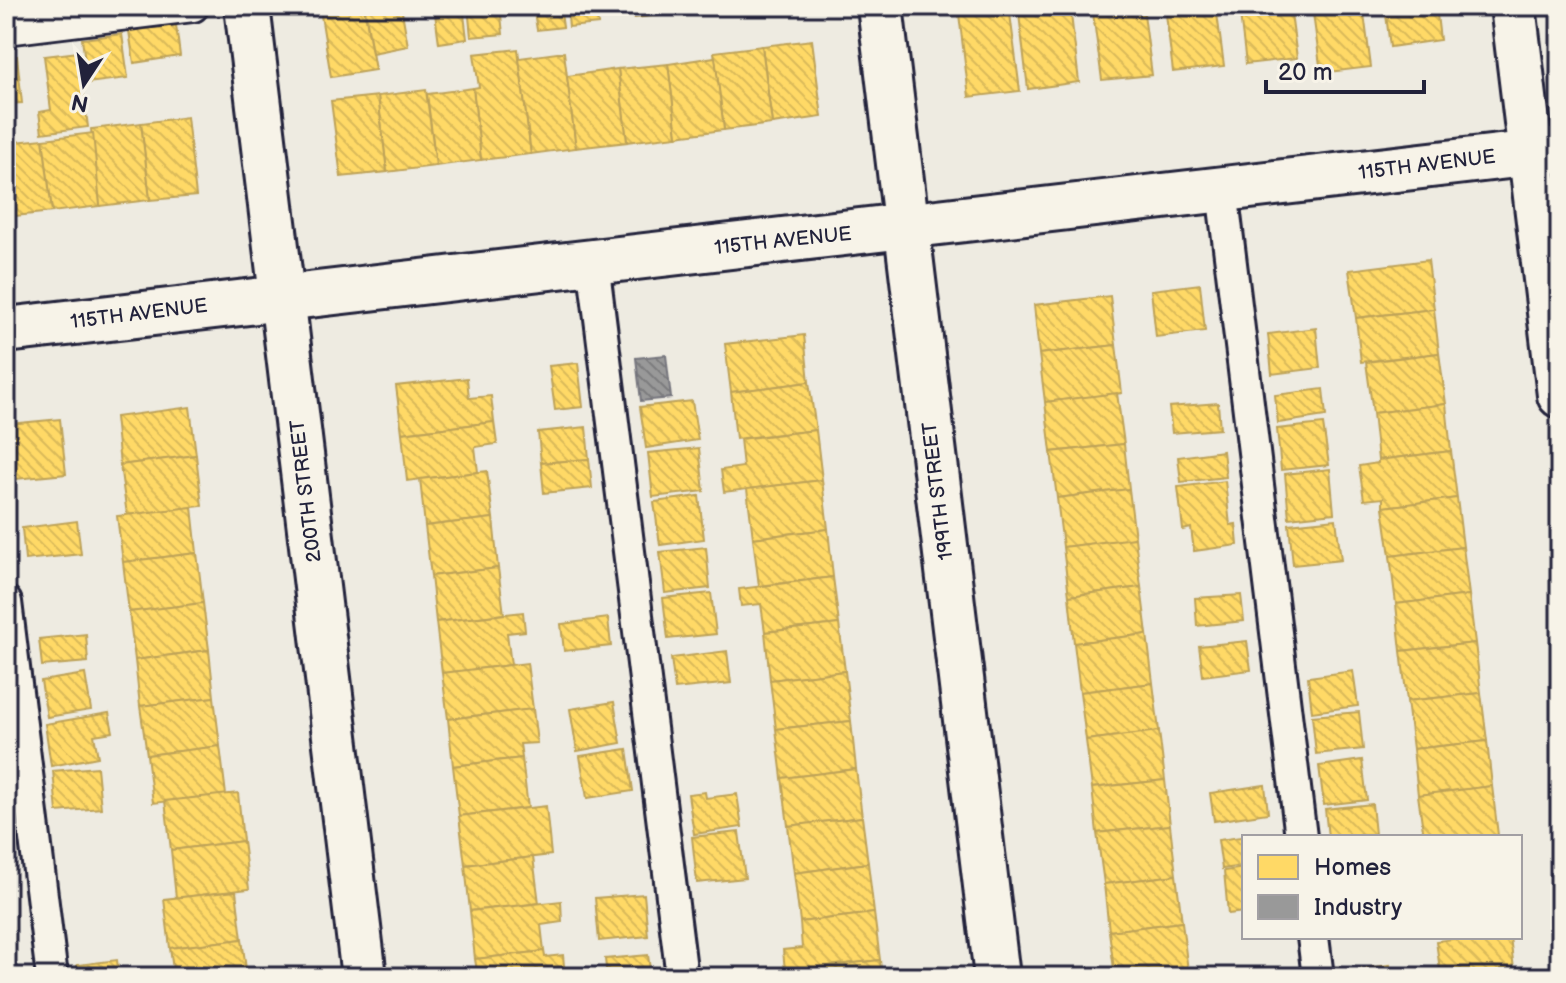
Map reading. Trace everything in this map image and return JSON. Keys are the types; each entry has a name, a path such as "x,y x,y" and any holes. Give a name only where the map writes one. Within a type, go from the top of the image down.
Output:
{"street":[{"name":"200TH STREET","path":"247,6 364,977"},
{"name":"199TH STREET","path":"880,6 997,977"},
{"path":"1513,6 1545,151 1560,395"},
{"name":"115TH AVENUE","path":"6,330 1545,151"}],"lane":[{"path":"6,29 193,6"},
{"path":"1222,190 1301,835"},
{"path":"593,262 682,977"},
{"path":"6,602 52,977"},
{"path":"1313,939 1318,977"}],"building: Homes":[{"path":"364,6 375,70 331,77 320,9"},
{"path":"401,6 408,46 372,53 365,9"},
{"path":"434,6 463,6 467,39 439,43"},
{"path":"468,6 500,6 503,34 471,37"},
{"path":"533,6 560,6 563,27 537,30"},
{"path":"567,6 596,6 598,24 569,27"},
{"path":"633,6 660,6 661,15 634,18"},
{"path":"958,6 1009,6 1020,91 969,97"},
{"path":"1018,6 1070,6 1079,82 1028,89"},
{"path":"1092,6 1143,6 1152,75 1102,80"},
{"path":"1165,6 1216,6 1224,66 1173,72"},
{"path":"1239,6 1290,6 1297,58 1246,64"},
{"path":"1312,6 1363,6 1371,67 1321,73"},
{"path":"1385,6 1436,6 1440,40 1390,47"},
{"path":"176,25 180,56 134,63 129,31"},
{"path":"122,34 128,78 88,83 82,39"},
{"path":"812,40 822,117 772,124 762,46"},
{"path":"762,46 772,124 724,130 714,52"},
{"path":"518,49 531,154 481,160 473,88 479,87 474,54"},
{"path":"78,52 88,127 42,133 39,112 51,110 44,56"},
{"path":"564,52 576,148 531,154 519,58"},
{"path":"17,56 22,103 6,104 6,57"},
{"path":"715,57 724,130 677,136 668,64"},
{"path":"668,64 677,136 627,142 618,69"},
{"path":"618,69 627,142 576,148 567,76"},
{"path":"473,88 481,160 436,166 427,94"},
{"path":"426,90 436,166 387,172 378,96"},
{"path":"378,96 387,172 341,177 331,101"},
{"path":"187,117 196,196 150,200 141,123"},
{"path":"141,123 150,200 100,206 91,129"},
{"path":"93,133 100,206 52,212 43,139"},
{"path":"43,139 52,212 6,217 6,143"},
{"path":"1428,260 1434,309 1356,318 1349,270"},
{"path":"1200,284 1205,331 1156,337 1151,290"},
{"path":"1110,296 1116,345 1039,354 1034,305"},
{"path":"1434,309 1439,353 1361,362 1356,318"},
{"path":"1316,328 1320,368 1272,374 1268,334"},
{"path":"804,335 809,382 731,392 725,344"},
{"path":"1116,345 1122,393 1045,402 1039,354"},
{"path":"1439,353 1446,404 1373,413 1366,362"},
{"path":"578,363 583,407 555,410 549,366"},
{"path":"467,378 469,398 491,396 494,422 402,433 396,386"},
{"path":"809,382 816,430 736,439 731,392"},
{"path":"1323,389 1326,416 1278,423 1275,395"},
{"path":"1117,393 1124,444 1051,452 1045,402"},
{"path":"692,401 698,440 646,448 640,407"},
{"path":"1218,403 1220,429 1172,433 1169,407"},
{"path":"1446,404 1451,451 1378,460 1373,413"},
{"path":"190,407 196,455 120,465 115,417"},
{"path":"60,419 66,474 16,479 9,424"},
{"path":"494,422 497,444 475,447 478,472 407,481 402,433"},
{"path":"1323,424 1329,465 1281,470 1277,429"},
{"path":"586,427 589,459 541,463 538,432"},
{"path":"816,430 822,480 724,492 721,470 743,467 740,439"},
{"path":"1124,444 1129,489 1057,498 1051,452"},
{"path":"699,448 704,491 653,497 648,453"},
{"path":"1223,451 1226,477 1181,482 1178,457"},
{"path":"1451,451 1457,498 1383,507 1383,498 1364,500 1359,466 1378,463 1378,460"},
{"path":"196,455 202,506 127,515 120,465"},
{"path":"589,459 592,488 544,493 541,463"},
{"path":"1330,469 1334,513 1289,518 1285,474"},
{"path":"487,471 493,518 425,526 420,479"},
{"path":"822,480 828,529 753,538 747,489"},
{"path":"1225,481 1230,525 1236,524 1238,545 1194,551 1191,528 1183,530 1178,487"},
{"path":"1129,489 1135,538 1063,547 1057,498"},
{"path":"699,496 704,539 660,545 654,502"},
{"path":"1457,498 1463,547 1390,556 1383,507"},
{"path":"192,507 197,553 123,562 117,516"},
{"path":"493,518 498,568 431,576 425,526"},
{"path":"1336,519 1341,560 1293,565 1289,524"},
{"path":"77,521 81,554 25,560 22,528"},
{"path":"828,529 833,577 759,586 753,538"},
{"path":"1135,538 1141,587 1069,596 1063,547"},
{"path":"706,547 710,588 665,593 660,552"},
{"path":"1463,547 1469,595 1396,604 1390,556"},
{"path":"197,553 203,603 129,612 123,562"},
{"path":"498,568 504,614 436,622 431,576"},
{"path":"833,577 839,624 765,632 761,604 741,606 739,589"},
{"path":"1141,587 1147,634 1074,643 1069,596"},
{"path":"711,593 716,634 668,639 663,598"},
{"path":"1241,595 1244,621 1197,626 1195,598"},
{"path":"1469,595 1475,643 1401,651 1396,604"},
{"path":"203,603 209,650 135,660 129,612"},
{"path":"523,612 525,631 507,633 511,665 442,673 436,622"},
{"path":"608,618 611,646 564,651 561,624"},
{"path":"839,624 845,671 770,680 765,632"},
{"path":"86,634 88,662 42,666 39,639"},
{"path":"1147,634 1153,683 1080,692 1074,643"},
{"path":"1247,641 1251,670 1203,676 1199,646"},
{"path":"1475,643 1481,693 1407,701 1401,651"},
{"path":"209,650 214,697 140,706 135,660"},
{"path":"727,651 731,683 675,689 671,658"},
{"path":"527,663 533,709 448,719 442,673"},
{"path":"845,671 851,721 776,729 770,680"},
{"path":"1353,671 1358,706 1312,712 1308,677"},
{"path":"85,674 91,710 47,717 41,681"},
{"path":"1153,683 1159,731 1086,740 1080,692"},
{"path":"1481,693 1487,741 1413,749 1407,701"},
{"path":"214,697 220,746 147,755 140,706"},
{"path":"614,702 621,743 577,751 570,709"},
{"path":"533,709 537,743 520,744 522,758 453,766 448,719"},
{"path":"1359,712 1363,749 1316,754 1312,716"},
{"path":"109,713 113,732 94,735 98,757 51,766 45,724"},
{"path":"851,721 856,769 782,778 776,729"},
{"path":"1159,731 1165,780 1092,788 1086,740"},
{"path":"1487,741 1492,786 1418,795 1413,749"},
{"path":"220,746 226,795 153,803 147,755"},
{"path":"627,749 633,791 587,798 580,756"},
{"path":"522,758 528,808 459,816 453,766"},
{"path":"1362,760 1367,800 1324,805 1319,766"},
{"path":"97,767 101,808 57,812 53,771"},
{"path":"856,769 862,817 788,826 782,778"},
{"path":"1165,780 1170,825 1097,833 1092,788"},
{"path":"1265,785 1268,813 1214,821 1210,793"},
{"path":"1492,786 1498,835 1424,835 1418,795"},
{"path":"705,792 706,798 737,794 742,827 694,834 688,794"},
{"path":"238,793 243,841 171,850 165,801"},
{"path":"1372,804 1375,834 1328,835 1325,809"},
{"path":"546,806 551,855 465,865 459,816"},
{"path":"862,817 868,863 794,873 788,826"},
{"path":"1170,825 1176,875 1104,884 1097,833"},
{"path":"739,832 745,878 697,883 692,837"},
{"path":"1242,837 1242,866 1222,869 1218,840"},
{"path":"243,841 249,889 176,898 171,850"},
{"path":"533,857 539,903 470,911 465,865"},
{"path":"868,863 874,913 800,922 794,873"},
{"path":"1242,868 1242,912 1228,914 1224,871"},
{"path":"1176,875 1182,922 1109,931 1104,884"},
{"path":"236,891 242,939 170,948 164,899"},
{"path":"644,894 648,936 599,941 595,898"},
{"path":"561,901 562,922 541,925 544,951 475,959 470,911"},
{"path":"874,913 880,960 785,971 783,950 802,948 800,922"},
{"path":"1182,922 1188,971 1115,977 1109,931"},
{"path":"6,923 11,923 14,949 6,950"},
{"path":"242,939 247,977 174,977 170,948"},
{"path":"1510,939 1515,977 1441,977 1436,941"},
{"path":"544,951 545,957 563,955 565,977 478,977 475,959"},
{"path":"648,955 651,977 607,977 605,959"},
{"path":"117,960 119,977 78,977 77,965"},
{"path":"880,960 882,977 777,977 776,972"},
{"path":"1390,965 1391,977 1347,977 1347,971"},
{"path":"1188,971 1189,977 1140,977"}],"building: Industry":[{"path":"666,355 671,398 641,401 636,358"}]}
